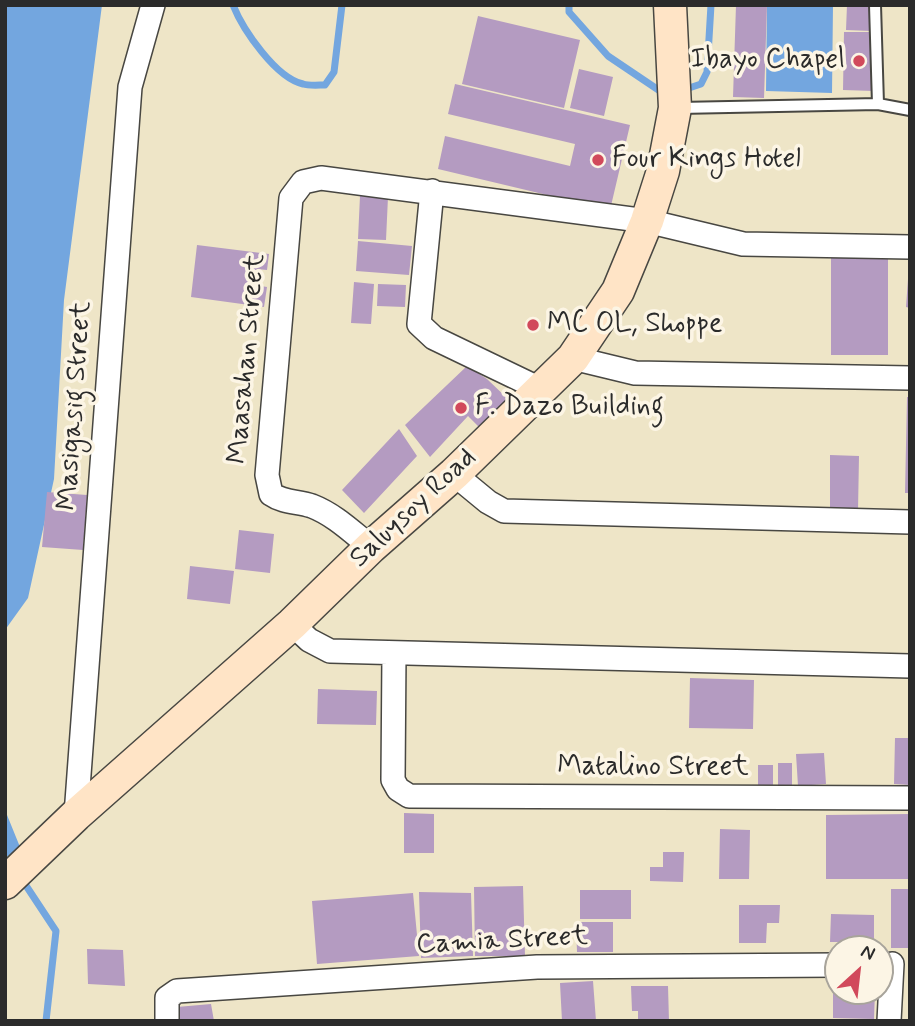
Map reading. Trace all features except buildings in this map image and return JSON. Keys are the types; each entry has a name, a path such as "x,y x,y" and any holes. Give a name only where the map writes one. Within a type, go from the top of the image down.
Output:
{"main road":[{"name":"Saluysoy Road","path":"6,883 76,815 292,624 371,547 454,474 573,358 618,291 647,221 663,172 675,108 670,5"}],"street":[{"name":"Masigasig Street","path":"76,815 130,87 153,5"},
{"name":"Maasahan Street","path":"371,547 331,514 310,505 281,500 271,494 267,475 291,198 303,183 321,178 432,191"},
{"path":"540,389 434,338 419,324 432,191 647,221 743,244 910,247"},
{"path":"573,358 635,373 910,379"},
{"path":"454,474 488,502 504,511 910,522"},
{"path":"292,624 309,640 330,651 910,666"},
{"name":"Matalino Street","path":"394,653 393,779 398,789 409,796 910,798"},
{"name":"Camia Street","path":"167,1021 167,998 170,993 537,967 824,965"}],"lane":[{"path":"875,5 878,104"},
{"path":"675,108 878,104 910,110"}],"water":[{"path":"5,5 102,5 64,300 54,479 28,598 5,630"},
{"path":"767,5 833,5 832,93 766,91"},
{"path":"5,810 20,847 5,858"}],"waterway":[{"path":"233,5 244,27 262,52 282,73 305,85 325,85 334,72 342,5"},
{"path":"569,5 569,12 608,56 660,91"},
{"path":"686,89 701,84 707,72 711,5"},
{"path":"21,878 56,931 46,1021"}],"place":[{"name":"Ibayo Chapel","path":"859,61"},
{"name":"Four Kings Hotel","path":"598,160"},
{"name":"MC OL, Shoppe","path":"533,325"},
{"name":"F. Dazo Building","path":"461,408"}]}
